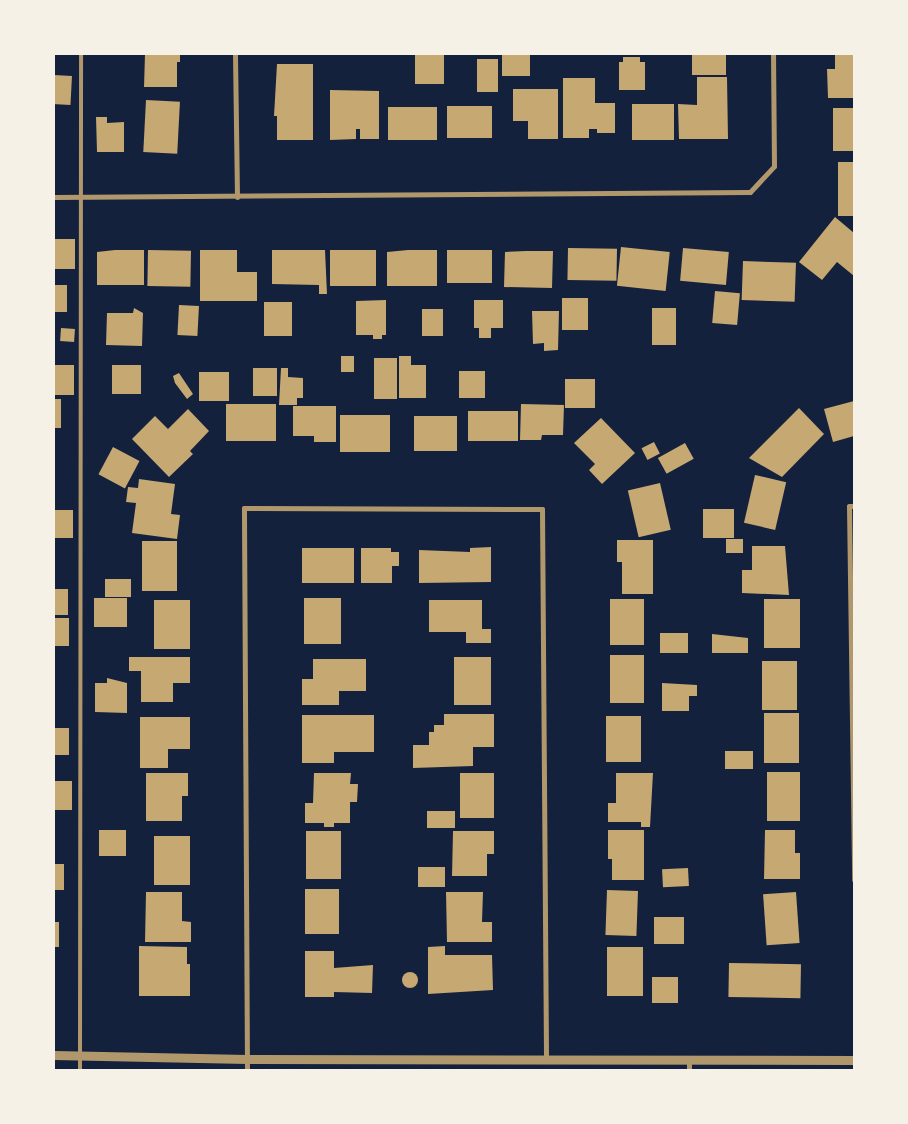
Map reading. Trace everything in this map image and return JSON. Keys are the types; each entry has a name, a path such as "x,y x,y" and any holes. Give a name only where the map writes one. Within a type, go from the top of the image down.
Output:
{"street":[{"path":"236,54 237,197"},
{"path":"54,197 750,192 774,166 773,54"},
{"path":"854,506 849,506 854,880"},
{"path":"247,1070 244,508 542,509 546,1059"},
{"path":"54,1056 247,1059 854,1060"},
{"path":"689,1060 689,1070"}],"lane":[{"path":"80,1070 81,54"}],"building":[{"path":"145,54 180,54 180,62 177,62 177,87 144,87"},
{"path":"415,54 444,54 444,84 415,84"},
{"path":"502,54 530,54 530,76 502,76"},
{"path":"692,54 726,54 726,75 692,75"},
{"path":"835,54 854,54 854,98 828,98 827,69 835,69"},
{"path":"623,57 640,57 640,62 645,62 645,90 619,90 619,62 623,62"},
{"path":"477,59 498,59 498,92 477,92"},
{"path":"277,64 313,64 313,140 277,140 277,116 274,116"},
{"path":"54,75 72,76 70,105 54,104"},
{"path":"697,77 727,77 728,139 679,139 678,104 697,105"},
{"path":"563,78 595,78 595,103 615,103 615,133 597,133 597,129 589,129 589,138 563,138"},
{"path":"513,89 558,89 558,139 528,139 528,121 513,121"},
{"path":"330,90 379,91 379,139 360,139 360,129 356,129 356,139 330,140"},
{"path":"146,100 180,102 177,154 143,152"},
{"path":"632,104 674,104 674,140 632,140"},
{"path":"447,106 492,106 492,138 447,138"},
{"path":"388,107 437,107 437,140 388,140"},
{"path":"833,108 854,108 854,151 833,151"},
{"path":"96,117 107,117 107,123 124,122 124,152 97,152"},
{"path":"838,162 854,162 854,216 838,216"},
{"path":"835,217 854,233 854,276 837,262 822,280 799,262"},
{"path":"54,239 75,239 75,269 54,269"},
{"path":"621,247 670,252 666,291 617,286"},
{"path":"568,248 617,249 616,281 567,280"},
{"path":"683,248 729,252 726,285 680,281"},
{"path":"144,250 144,285 97,285 97,252"},
{"path":"148,250 191,251 190,287 147,286"},
{"path":"200,250 237,250 237,272 257,272 257,301 200,301"},
{"path":"272,250 325,250 327,294 319,294 319,285 272,284"},
{"path":"330,250 376,250 376,286 330,286"},
{"path":"437,250 437,286 387,286 387,252"},
{"path":"447,250 492,250 492,283 447,283"},
{"path":"553,251 552,288 504,287 505,252"},
{"path":"743,261 796,263 795,302 742,300"},
{"path":"54,285 67,285 67,312 54,312"},
{"path":"715,291 740,293 737,325 712,323"},
{"path":"562,298 588,298 588,330 562,330"},
{"path":"386,300 386,335 382,335 382,339 373,339 373,335 356,335 356,301"},
{"path":"474,300 503,300 503,328 491,328 491,338 479,338 479,328 474,328"},
{"path":"264,302 292,302 292,336 264,336"},
{"path":"179,305 199,306 197,336 177,335"},
{"path":"134,308 143,313 142,346 106,345 107,313 133,313"},
{"path":"652,308 676,308 676,345 652,345"},
{"path":"422,309 443,309 443,336 422,336"},
{"path":"532,311 559,311 558,350 544,351 544,343 533,344"},
{"path":"61,328 75,329 74,342 60,341"},
{"path":"341,356 354,356 354,372 341,372"},
{"path":"399,356 411,356 411,365 426,365 426,398 399,398"},
{"path":"374,358 397,358 397,399 374,399"},
{"path":"54,365 74,365 74,395 54,395"},
{"path":"112,365 141,365 141,394 112,394"},
{"path":"253,368 277,368 277,396 253,396"},
{"path":"281,368 288,368 288,377 303,378 303,398 297,398 297,405 279,405"},
{"path":"459,371 485,371 485,398 459,398"},
{"path":"199,372 229,372 229,401 199,401"},
{"path":"179,373 193,394 187,399 175,383 173,376"},
{"path":"565,379 595,379 595,408 565,408"},
{"path":"54,399 61,399 61,428 54,428"},
{"path":"854,401 854,436 833,442 824,409"},
{"path":"226,404 276,404 276,441 226,441"},
{"path":"521,404 564,405 563,435 542,435 541,440 520,440"},
{"path":"293,406 336,406 336,442 314,442 314,436 293,436"},
{"path":"799,408 824,434 782,477 749,458"},
{"path":"188,409 209,431 190,451 193,454 169,477 132,439 155,416 168,429"},
{"path":"468,411 518,411 518,441 468,441"},
{"path":"340,415 390,415 390,452 340,452"},
{"path":"414,416 457,416 457,451 414,451"},
{"path":"601,418 635,453 602,484 589,470 595,464 574,443"},
{"path":"654,442 660,454 647,460 642,448"},
{"path":"685,443 694,459 667,474 658,458"},
{"path":"113,447 139,461 125,488 98,474"},
{"path":"755,475 786,482 775,530 744,523"},
{"path":"139,479 175,484 171,514 180,515 177,539 132,533 136,503 126,502 128,487 138,488"},
{"path":"660,483 671,530 639,537 628,490"},
{"path":"703,509 734,509 734,538 703,538"},
{"path":"54,510 73,510 73,538 54,538"},
{"path":"726,539 743,539 743,553 726,553"},
{"path":"617,540 653,540 653,594 622,594 622,562 617,562"},
{"path":"142,541 177,541 177,591 142,591"},
{"path":"752,546 785,546 789,595 742,593 742,570 752,570"},
{"path":"491,547 491,582 419,583 419,550 470,552 470,548"},
{"path":"302,548 354,548 354,583 302,583"},
{"path":"361,548 391,548 391,552 399,552 399,566 392,566 392,583 361,583"},
{"path":"105,579 131,579 131,597 105,597"},
{"path":"54,589 68,589 68,615 54,615"},
{"path":"94,598 127,598 127,627 94,627"},
{"path":"304,598 341,598 341,644 304,644"},
{"path":"610,599 644,599 644,645 610,645"},
{"path":"764,599 800,599 800,648 764,648"},
{"path":"154,600 190,600 190,649 154,649"},
{"path":"429,600 482,600 482,629 491,629 491,643 466,643 466,632 429,632"},
{"path":"54,618 69,618 69,646 54,646"},
{"path":"660,633 688,633 688,653 660,653"},
{"path":"712,634 748,638 748,653 712,653"},
{"path":"610,655 644,655 644,703 610,703"},
{"path":"129,657 190,657 190,683 173,683 173,702 141,702 141,671 129,671"},
{"path":"454,657 491,657 491,705 454,705"},
{"path":"313,659 366,659 366,691 339,691 339,705 302,705 302,679 313,679"},
{"path":"762,661 797,661 797,710 762,710"},
{"path":"107,678 127,683 127,713 95,712 95,683 107,683"},
{"path":"662,683 697,685 697,696 689,696 689,711 662,711"},
{"path":"764,713 799,713 799,763 764,763"},
{"path":"444,714 494,714 494,747 473,747 473,766 413,768 413,745 429,745 429,732 434,732 434,725 444,725"},
{"path":"302,715 374,715 374,752 334,752 334,763 302,763"},
{"path":"606,716 641,716 641,762 606,762"},
{"path":"140,717 190,717 190,749 168,749 168,768 140,768"},
{"path":"54,728 69,728 69,755 54,755"},
{"path":"725,751 753,751 753,769 725,769"},
{"path":"767,772 800,772 800,821 767,821"},
{"path":"146,773 188,773 188,796 182,796 182,821 146,821"},
{"path":"314,773 351,773 350,784 358,784 357,802 350,802 350,823 334,823 334,827 324,827 324,823 305,823 305,803 313,803"},
{"path":"460,773 494,773 494,818 460,818"},
{"path":"616,773 653,773 650,827 641,827 641,822 608,822 608,803 616,803"},
{"path":"54,781 72,781 72,810 54,810"},
{"path":"427,811 455,811 455,828 427,828"},
{"path":"99,830 126,830 126,856 99,856"},
{"path":"608,830 644,830 644,880 612,880 612,859 608,859"},
{"path":"765,830 795,830 795,853 800,853 800,879 764,879"},
{"path":"306,831 341,831 341,879 306,879"},
{"path":"453,831 494,831 494,854 487,854 487,876 452,876"},
{"path":"154,836 190,836 190,885 154,885"},
{"path":"54,864 64,864 64,890 54,890"},
{"path":"418,867 445,867 445,887 418,887"},
{"path":"688,868 689,886 663,887 662,869"},
{"path":"305,889 339,889 339,934 305,934"},
{"path":"607,890 638,891 636,936 605,935"},
{"path":"146,892 182,892 182,921 191,922 191,942 145,942"},
{"path":"446,892 483,892 482,922 492,922 492,942 447,942"},
{"path":"796,892 800,943 767,945 763,894"},
{"path":"654,917 684,917 684,944 654,944"},
{"path":"54,922 59,922 59,947 54,947"},
{"path":"139,946 187,947 187,964 190,964 190,996 139,996"},
{"path":"445,946 445,955 492,955 493,990 428,994 428,947"},
{"path":"607,947 643,947 643,996 607,996"},
{"path":"305,951 334,951 334,968 373,965 372,993 334,992 334,997 305,997"},
{"path":"729,963 801,964 800,998 728,997"},
{"path":"410,972 418,980 410,988 402,980"},
{"path":"652,977 678,977 678,1003 652,1003"}]}
